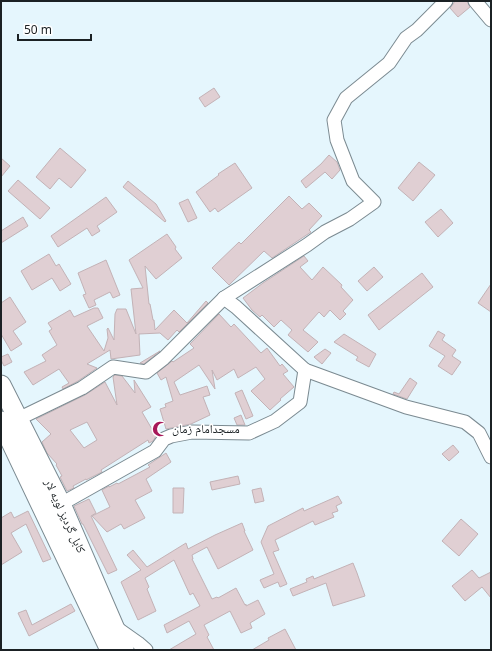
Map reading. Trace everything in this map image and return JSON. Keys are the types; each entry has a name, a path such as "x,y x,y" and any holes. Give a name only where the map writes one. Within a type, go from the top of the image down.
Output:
{"highway":[{"name":"کابل گردیز لویه لار","path":"1,385 10,420 110,650"},
{"name":"کابل گردیز لویه لار","path":"10,420 61,504 124,650"}],"street":[{"path":"10,420 82,388 113,367 146,372 164,358 224,298 325,232 350,219 374,202 353,181 337,140 334,120 346,98 389,63 406,38 417,30 446,1"},
{"path":"475,1 491,20"},
{"path":"224,298 236,307 305,370 406,407 465,422 479,433 491,457"},
{"path":"61,504 155,451 164,439 171,436 192,432 249,433 275,421 300,402 305,370"},
{"path":"114,626 146,650"}],"building":[{"path":"454,1 467,1 470,7 458,17 450,8"},
{"path":"214,88 220,97 205,107 199,98"},
{"path":"60,148 86,170 71,188 59,178 50,189 36,177"},
{"path":"329,155 337,162 340,170 332,179 325,172 306,188 301,181"},
{"path":"1,158 10,166 1,177"},
{"path":"419,162 435,175 413,201 398,188"},
{"path":"235,163 252,188 218,212 215,208 210,212 196,192 219,175 218,174"},
{"path":"18,180 50,208 40,219 8,191"},
{"path":"128,181 156,204 166,221 165,222 123,187"},
{"path":"289,196 302,209 309,203 322,216 309,230 311,232 272,258 264,251 229,285 212,268 239,242 241,244"},
{"path":"106,197 117,212 97,226 100,231 92,236 87,228 58,247 51,236"},
{"path":"188,199 197,218 188,222 179,203"},
{"path":"441,209 453,223 438,237 425,222"},
{"path":"23,217 28,226 1,243 1,231"},
{"path":"167,234 182,258 156,279 145,266 149,304 154,320 155,330 174,310 187,323 206,301 208,303 179,332 177,330 168,340 160,333 139,334 140,355 111,359 110,350 87,364 97,368 63,389 62,387 69,383 59,369 33,385 24,372 46,361 42,355 57,345 49,331 52,329 48,323 70,310 74,317 94,308 98,308 103,318 87,326 104,351 108,338 108,328 114,340 115,314 117,309 126,309 136,334 131,289 143,288 129,260"},
{"path":"49,254 56,266 59,264 71,284 60,291 52,278 32,290 21,271"},
{"path":"304,256 308,261 300,267 312,280 323,267 342,285 341,287 353,300 343,311 346,314 340,320 330,310 324,317 319,312 303,330 318,342 308,352 288,335 292,330 281,320 274,327 262,315 260,317 252,310 243,298"},
{"path":"106,260 120,295 113,298 110,292 94,300 96,305 89,308 83,295 86,294 78,273"},
{"path":"374,267 383,277 367,291 358,281"},
{"path":"422,273 433,287 379,330 368,315"},
{"path":"491,284 491,312 478,303"},
{"path":"10,297 26,322 13,331 22,344 11,351 1,334 1,303"},
{"path":"219,314 231,327 234,324 261,353 267,348 280,366 282,364 288,371 283,374 294,387 270,410 251,391 265,379 256,367 238,378 234,369 217,380 212,370 215,389 199,365 174,382 180,395 207,386 210,395 203,397 210,415 191,424 166,429 160,409 166,407 165,404 173,401 166,377 161,380 157,373 172,361 173,362 194,348 190,344"},
{"path":"438,331 445,335 442,340 456,350 452,356 461,362 452,375 438,366 445,356 429,346"},
{"path":"344,334 376,354 369,367 356,360 358,357 334,342"},
{"path":"325,349 331,353 322,364 314,357"},
{"path":"160,351 144,364 140,363"},
{"path":"8,354 12,362 4,366 1,357"},
{"path":"115,375 122,376 135,393 134,380 151,407 142,412 156,436 153,441 149,443 148,440 101,470 102,472 73,486 74,488 67,491 60,477 62,476 56,465 57,464 47,453 42,442 51,434 36,419 85,395 105,382 117,405 113,377","holes":["87,422 97,440 84,448 70,430"]},
{"path":"410,378 417,383 407,399 393,394 394,392 399,394"},
{"path":"242,390 253,416 246,419 235,393"},
{"path":"241,415 245,425 237,425 234,418"},
{"path":"453,445 459,452 449,461 442,454"},
{"path":"166,453 171,462 146,479 152,491 135,500 145,518 124,529 121,524 107,532 92,516 110,507 102,490 117,483 118,484 150,467 148,465"},
{"path":"238,476 240,484 212,490 210,482"},
{"path":"173,488 184,488 183,513 173,513"},
{"path":"261,488 264,501 255,503 252,490"},
{"path":"338,496 342,503 336,506 338,511 332,513 334,517 315,525 313,521 275,540 279,550 273,552 287,584 280,587 278,582 264,588 260,580 274,574 261,542 268,526 303,508 304,511"},
{"path":"89,499 96,513 91,516 117,570 108,574 74,506"},
{"path":"28,511 51,559 43,562 26,524 11,533 22,552 1,565 1,518 11,512 14,518"},
{"path":"461,519 478,534 459,556 442,541"},
{"path":"242,523 253,550 218,569 207,547 192,555 192,559 212,599 218,598 236,588 246,606 258,600 265,614 250,623 252,628 241,633 230,611 204,625 209,635 207,637 214,650 169,650 196,634 189,621 167,633 164,625 200,606 193,593 190,595 174,560 145,578 149,587 147,589 156,611 138,620 121,582 141,570 127,555 133,550 147,567 186,543 188,549"},
{"path":"353,563 365,596 333,606 326,583 293,596 290,589 307,582 306,579 313,576 314,579"},
{"path":"472,570 479,578 491,572 491,598 482,587 465,601 452,586"},
{"path":"71,604 75,611 29,636 18,613 26,610 32,625"},
{"path":"285,629 296,650 252,650 269,640 268,638"}],"place":[{"name":"مسجدامام زمان","path":"160,429"}]}
